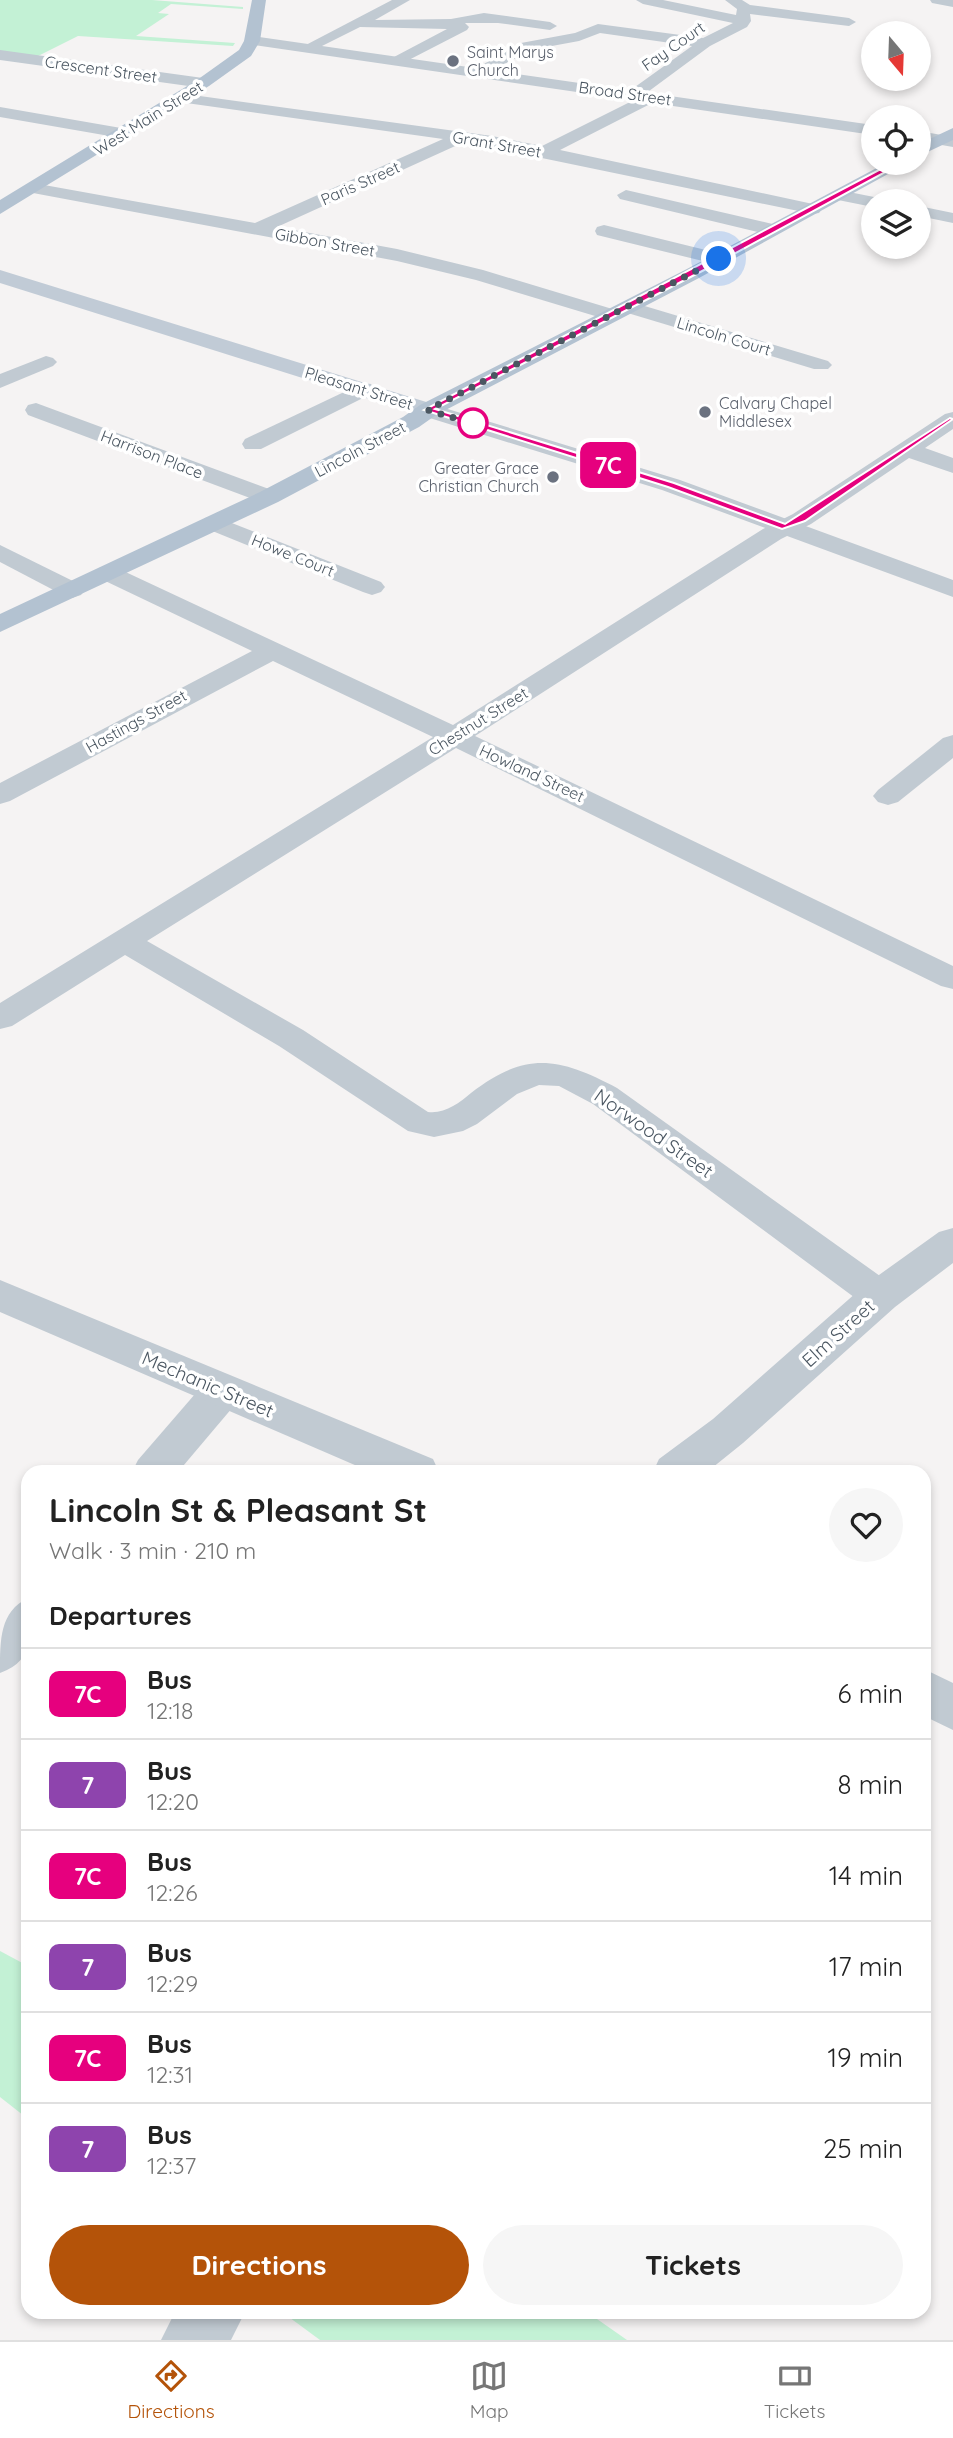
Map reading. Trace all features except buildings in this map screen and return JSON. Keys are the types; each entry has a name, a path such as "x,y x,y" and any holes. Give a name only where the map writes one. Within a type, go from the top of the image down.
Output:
{"main road":[{"path":"252,41 259,0"},
{"name":"West Main Street","path":"0,208 203,83 245,53 252,41"},
{"path":"931,146 948,138"},
{"name":"Lincoln Street","path":"0,624 268,497 876,175"},
{"name":"Pleasant Street","path":"0,276 428,410"}],"street":[{"path":"309,47 403,0"},
{"path":"643,0 743,17 849,22"},
{"path":"937,0 953,3"},
{"name":"Fay Court","path":"634,95 743,17"},
{"path":"355,24 454,26 473,23 475,20 472,19 550,26"},
{"path":"399,60 454,26"},
{"path":"480,72 526,46 579,37 598,28 705,43"},
{"path":"514,32 559,41"},
{"name":"Broad Street","path":"252,41 309,47 861,128"},
{"name":"Crescent Street","path":"0,55 203,83"},
{"path":"544,152 652,97"},
{"name":"Grant Street","path":"178,98 462,137 813,209"},
{"path":"0,112 121,133"},
{"name":"Paris Street","path":"258,229 462,137"},
{"name":"Gibbon Street","path":"33,188 397,255 620,311"},
{"path":"626,195 774,230"},
{"path":"839,195 861,200"},
{"path":"931,215 953,218"},
{"path":"604,231 719,259"},
{"name":"Lincoln Court","path":"620,311 821,365"},
{"path":"0,382 46,362"},
{"path":"253,444 363,389"},
{"name":"Harrison Place","path":"37,410 268,497"},
{"name":"Pleasant Street","path":"428,410 671,485 953,589"},
{"name":"Chestnut Street","path":"0,1018 785,527 802,519 953,419"},
{"path":"906,449 953,466"},
{"name":"Howe Court","path":"214,523 372,587"},
{"path":"0,552 72,590"},
{"name":"Howland Street","path":"108,573 454,736 953,979"},
{"name":"Hastings Street","path":"0,795 190,692 274,650"},
{"path":"888,796 953,744"},
{"name":"Norwood Street","path":"124,941 291,1038 413,1120 434,1125 459,1118 502,1087 525,1075 539,1073 564,1076 605,1096 880,1296"},
{"name":"Elm Street","path":"684,1465 728,1431 880,1296 953,1242"},
{"name":"Mechanic Street","path":"0,1296 400,1465"},
{"path":"159,1465 223,1391"},
{"name":"Elm Street","path":"666,1465 728,1431"},
{"name":"Elm Street","path":"713,1465 728,1431"},
{"path":"0,1653 21,1627"},
{"path":"931,1695 953,1709"},
{"path":"192,2340 208,2319"}],"green space":[{"path":"0,0 152,0 243,9 171,4 158,13 169,14 136,36 235,43 233,46 78,36 36,57 0,52"},
{"path":"0,1951 21,1962 21,2114 0,2097"},
{"path":"292,2319 597,2319 627,2340 320,2340"}],"bus line":[{"name":"7C","path":"877,175 428,410 671,485 785,527 802,519 953,419"}],"place":[{"name":"Saint Marys Church","path":"453,61"},
{"name":"Calvary Chapel Middlesex","path":"705,412"},
{"name":"Greater Grace Christian Church","path":"553,477"}],"route":[{"path":"473,423 481,426 428,410 719,259"}]}
